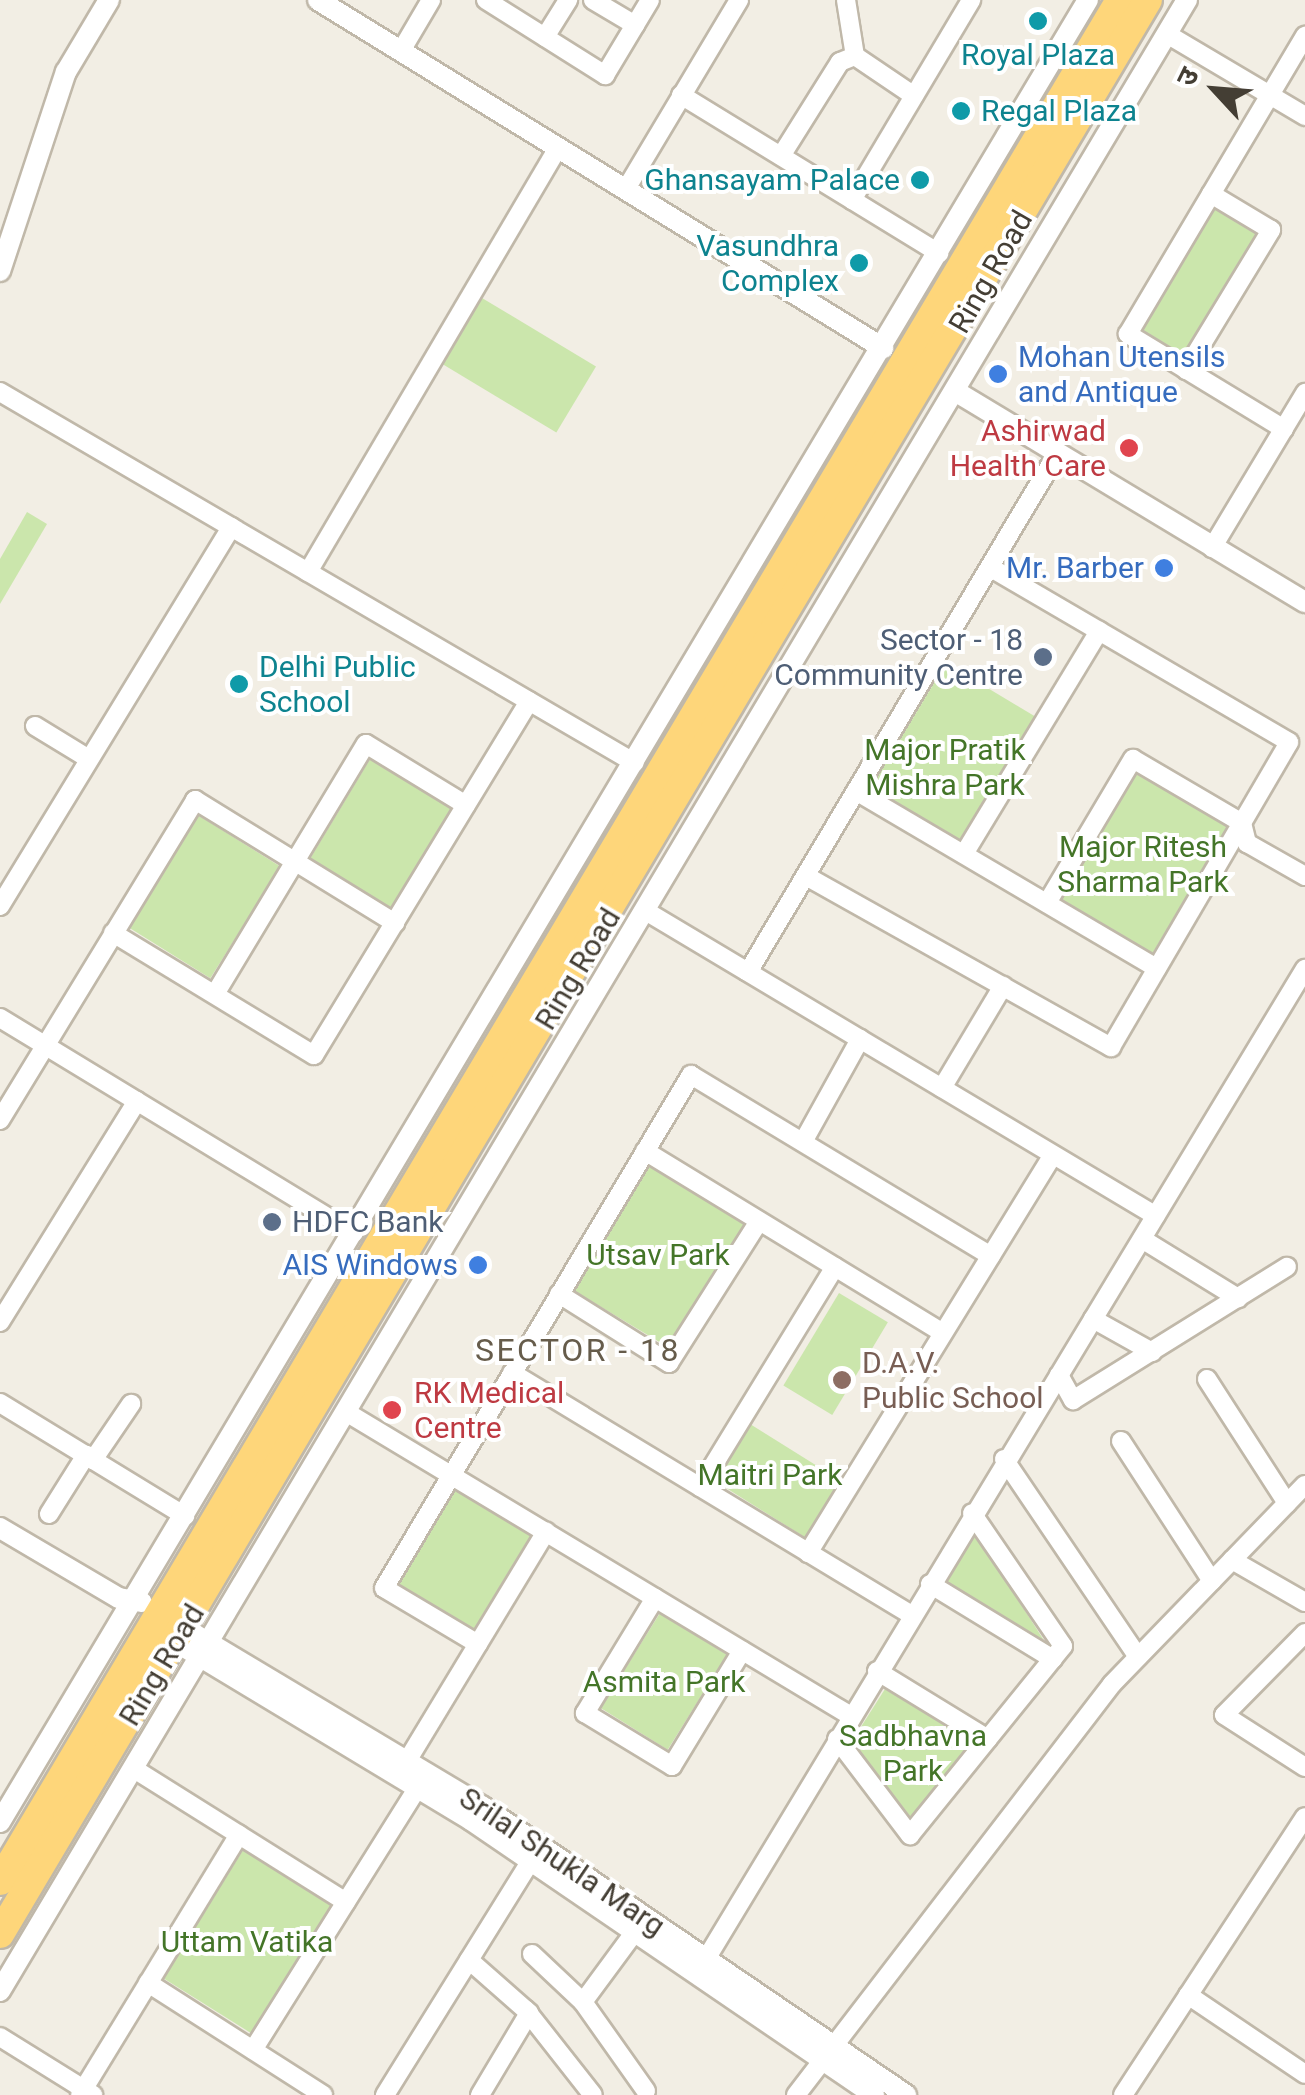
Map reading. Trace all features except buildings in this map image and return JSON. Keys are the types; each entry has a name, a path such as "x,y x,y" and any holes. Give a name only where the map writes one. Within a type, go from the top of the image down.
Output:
{"highway":[{"name":"Ring Road","path":"0,1881 150,1617 1120,0"},
{"name":"Ring Road","path":"0,1934 150,1617 869,481 1148,0"}],"street":[{"path":"0,271 66,72 109,0"},
{"path":"318,0 884,348"},
{"path":"401,51 431,0"},
{"path":"545,37 568,0"},
{"path":"592,0 636,25"},
{"path":"495,2 605,75 650,0"},
{"path":"626,189 738,0"},
{"path":"846,0 855,56 914,96"},
{"path":"0,1822 150,1617 185,1516 1088,0"},
{"path":"0,1990 1187,0"},
{"path":"852,200 965,2"},
{"path":"1167,34 1305,116"},
{"path":"1284,429 1128,334 1305,36"},
{"path":"781,156 840,62 855,56"},
{"path":"682,96 939,253"},
{"path":"308,572 558,147"},
{"path":"1186,370 1270,230 1211,194"},
{"path":"955,391 1305,602"},
{"path":"0,392 635,763"},
{"path":"1212,548 1305,393"},
{"path":"748,972 1058,454"},
{"path":"0,906 231,527"},
{"path":"806,876 1111,1047 1289,742 990,567"},
{"path":"964,854 1099,631"},
{"path":"114,932 314,1055 529,701"},
{"path":"35,726 89,759"},
{"path":"215,994 366,744 466,805"},
{"path":"1047,903 1133,758 1242,823 1247,843 1305,876"},
{"path":"856,791 1158,968"},
{"path":"0,1119 195,800 395,923"},
{"path":"644,910 1156,1216"},
{"path":"701,1966 1004,1459 1305,969"},
{"path":"942,1088 1004,986"},
{"path":"0,1018 354,1233"},
{"path":"803,1142 860,1039"},
{"path":"478,1644 384,1588 691,1075 991,1256"},
{"path":"0,1322 136,1101"},
{"path":"645,1151 943,1334"},
{"path":"808,1553 1053,1154"},
{"path":"559,1294 669,1363 759,1221"},
{"path":"1142,1240 1238,1298"},
{"path":"700,1487 835,1267"},
{"path":"1059,1375 1073,1400 1287,1267"},
{"path":"1093,1318 1152,1352"},
{"path":"512,1373 911,1616"},
{"path":"1207,1379 1288,1502"},
{"path":"0,1403 185,1516"},
{"path":"49,1514 131,1404"},
{"path":"346,1412 851,1716"},
{"path":"1121,1441 1212,1581"},
{"path":"1004,1459 1138,1657"},
{"path":"796,2095 833,2056 1138,1657 1305,1484"},
{"path":"836,1739 910,1835 1062,1646 972,1513"},
{"name":"Srilal Shukla Marg","path":"0,1528 422,1780 833,2056 906,2095"},
{"path":"402,1768 546,1532"},
{"path":"1232,1560 1305,1602"},
{"path":"930,1584 1052,1658"},
{"path":"655,1598 584,1713 672,1766 742,1651"},
{"path":"1305,1633 1224,1715 1305,1767"},
{"path":"877,1672 988,1739"},
{"path":"134,1769 346,1902"},
{"path":"252,2050 422,1780"},
{"path":"1123,2095 1305,1817"},
{"path":"0,2037 85,2093 239,1835"},
{"path":"385,2095 535,1853"},
{"path":"583,2002 640,1925"},
{"path":"532,1954 583,2002 646,2092"},
{"path":"469,1960 529,2013 593,2095"},
{"path":"148,1983 323,2095"},
{"path":"1188,1995 1305,2074"},
{"path":"480,2095 529,2013"},
{"name":"Srilal Shukla Marg","path":"833,2056 874,2095"}],"green space":[{"path":"1215,208 1259,234 1184,359 1140,333"},
{"path":"482,298 596,367 556,433 442,364"},
{"path":"27,512 47,524 0,604 0,559"},
{"name":"Major Pratik Mishra Park","path":"946,663 1037,718 962,843 871,788"},
{"path":"370,759 452,808 392,909 310,859"},
{"name":"Major Ritesh Sharma Park","path":"1135,771 1228,827 1151,957 1057,900"},
{"path":"198,815 280,866 210,978 128,927"},
{"name":"Utsav Park","path":"647,1162 746,1222 670,1349 571,1289"},
{"path":"839,1293 888,1322 832,1415 783,1386"},
{"name":"Maitri Park","path":"750,1424 842,1482 807,1539 714,1481"},
{"path":"454,1487 536,1536 477,1635 395,1586"},
{"path":"975,1533 1045,1642 946,1581"},
{"name":"Asmita Park","path":"660,1613 727,1655 668,1750 601,1708"},
{"name":"Sadbhavna Park","path":"885,1689 974,1743 912,1819 852,1741"},
{"name":"Uttam Vatika","path":"243,1850 331,1905 251,2033 163,1978"}],"place":[{"name":"Royal Plaza","path":"1038,21"},
{"name":"Regal Plaza","path":"961,111"},
{"name":"Ghansayam Palace","path":"920,180"},
{"name":"Vasundhra Complex","path":"859,263"},
{"name":"Mohan Utensils and Antique","path":"998,374"},
{"name":"Ashirwad Health Care","path":"1129,448"},
{"name":"Mr. Barber","path":"1164,568"},
{"name":"Sector - 18 Community Centre","path":"1043,657"},
{"name":"Delhi Public School","path":"239,684"},
{"name":"HDFC Bank","path":"272,1222"},
{"name":"AIS Windows","path":"478,1265"},
{"name":"D.A.V. Public School","path":"842,1380"},
{"name":"RK Medical Centre","path":"392,1410"}],"district":[{"name":"SECTOR - 18","path":"578,1350"}]}
